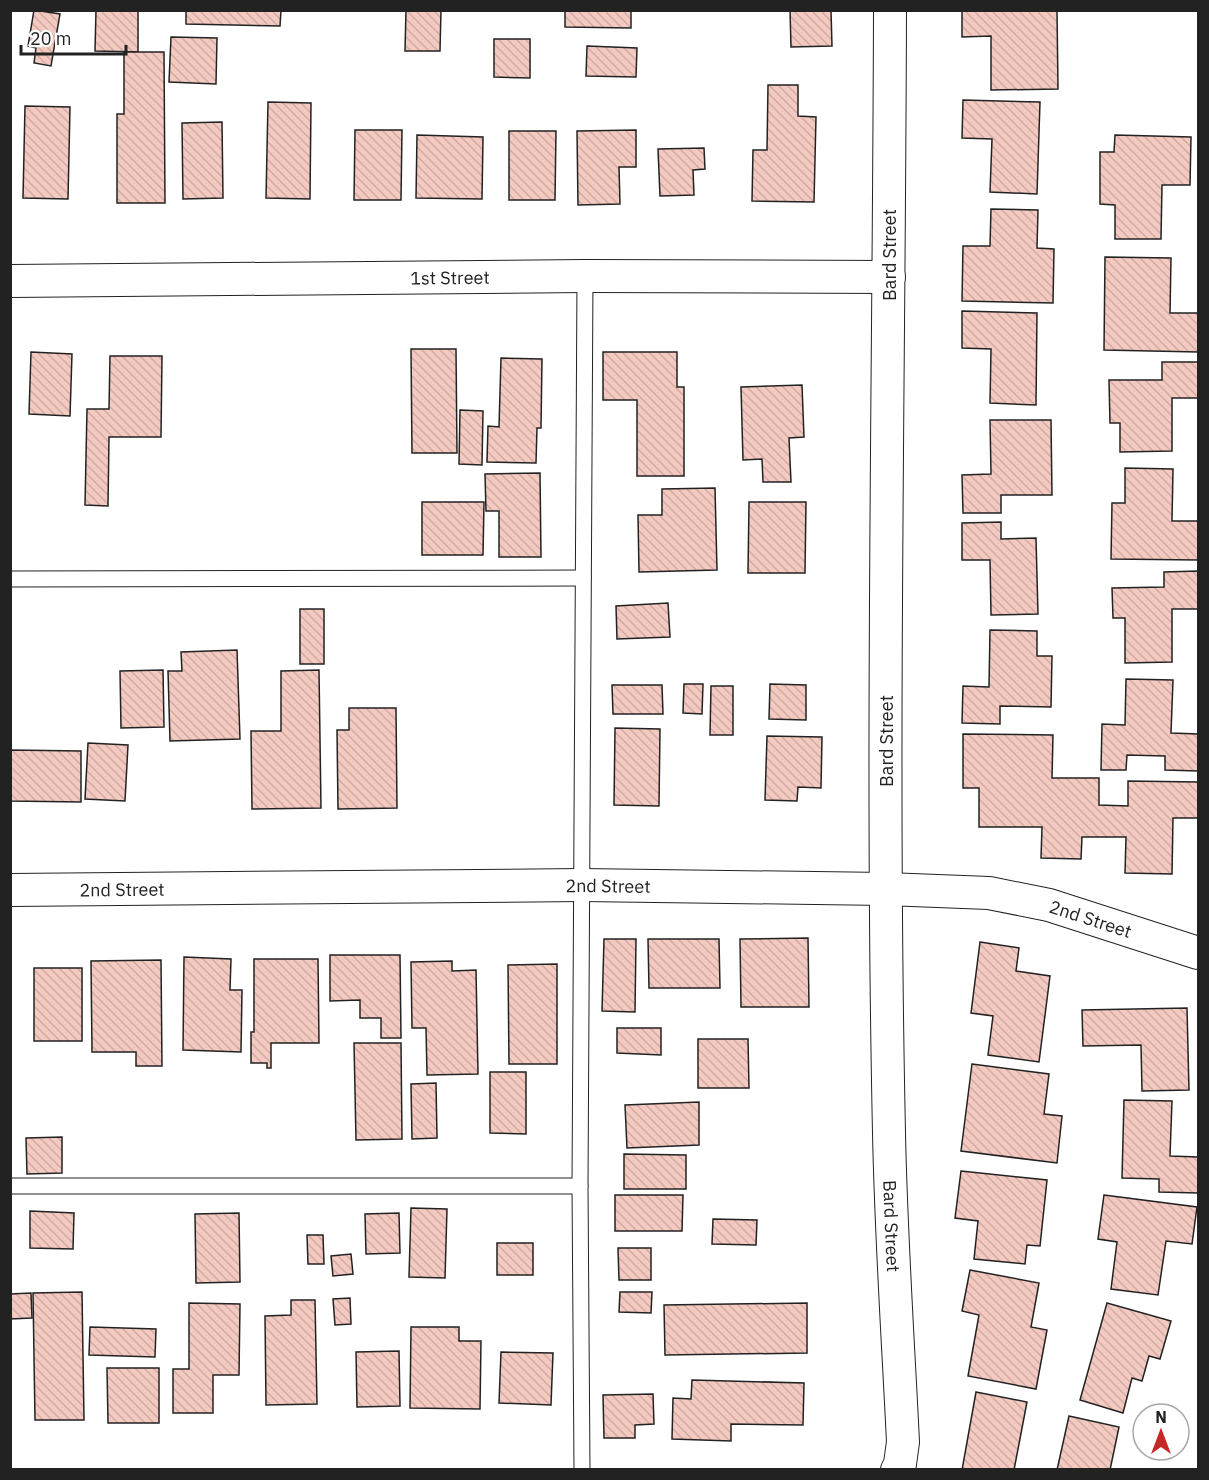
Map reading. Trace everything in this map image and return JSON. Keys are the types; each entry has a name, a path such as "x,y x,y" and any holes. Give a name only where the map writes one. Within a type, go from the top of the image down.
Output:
{"street":[{"name":"Bard Street","path":"890,10 885,592 886,889 889,1135 903,1442 897,1470"},
{"name":"1st Street","path":"10,281 585,276 889,277"},
{"name":"2nd Street","path":"10,890 582,885 886,889 988,893 1049,904 1198,953"}],"lane":[{"path":"582,1470 580,1186 585,276"},
{"path":"10,579 583,578"},
{"path":"10,1186 580,1186"}],"building":[{"path":"34,10 60,14 51,66 34,63 36,48 28,46"},
{"path":"96,10 138,10 138,52 95,51"},
{"path":"186,10 281,10 280,26 186,24"},
{"path":"406,10 441,10 440,51 405,51"},
{"path":"565,10 631,10 631,28 565,27"},
{"path":"790,10 831,10 832,46 791,47"},
{"path":"962,10 1057,10 1058,89 991,90 991,36 962,37"},
{"path":"171,37 217,38 216,84 169,82"},
{"path":"494,39 530,39 530,78 494,77"},
{"path":"587,46 637,48 636,77 586,76"},
{"path":"124,52 164,52 165,203 117,203 117,114 124,114"},
{"path":"768,85 798,85 798,116 816,117 814,202 752,201 753,150 767,150"},
{"path":"963,100 1040,102 1037,194 990,192 992,139 962,138"},
{"path":"268,102 311,103 310,199 266,198"},
{"path":"25,106 70,107 68,199 23,198"},
{"path":"222,122 223,198 183,199 182,123"},
{"path":"355,130 402,130 401,200 354,200"},
{"path":"636,130 636,167 619,167 620,204 578,205 577,131"},
{"path":"509,131 556,131 555,200 509,200"},
{"path":"417,135 483,137 482,199 416,198"},
{"path":"1115,135 1191,137 1190,185 1162,185 1161,239 1115,239 1115,205 1100,204 1100,152 1114,152"},
{"path":"704,148 705,169 693,170 694,195 660,196 658,149"},
{"path":"991,209 1038,210 1037,248 1054,249 1053,303 962,301 963,246 990,246"},
{"path":"1105,257 1171,258 1170,313 1198,313 1198,352 1104,350"},
{"path":"962,311 1037,313 1036,405 990,403 991,349 962,348"},
{"path":"411,349 456,349 457,453 412,453"},
{"path":"31,352 72,354 70,416 29,414"},
{"path":"603,352 677,352 677,387 684,387 684,476 637,476 637,400 603,400"},
{"path":"110,356 162,356 161,437 109,437 108,506 85,505 87,409 109,409"},
{"path":"501,358 542,359 541,428 537,428 536,463 487,462 488,426 499,427"},
{"path":"1162,362 1198,362 1198,398 1172,398 1172,451 1120,452 1120,423 1110,423 1109,380 1162,380"},
{"path":"802,385 804,437 789,438 791,482 763,482 762,459 743,460 741,387"},
{"path":"460,410 483,411 482,465 459,464"},
{"path":"990,420 1051,420 1052,495 1001,495 1001,513 963,513 962,475 991,474"},
{"path":"1125,468 1173,469 1172,521 1198,521 1198,560 1111,559 1112,503 1125,503"},
{"path":"540,473 541,557 499,557 499,511 486,511 485,474"},
{"path":"715,488 717,570 639,572 638,515 662,515 662,489"},
{"path":"422,502 484,502 483,555 422,555"},
{"path":"749,502 806,502 805,573 748,573"},
{"path":"1001,522 1001,539 1036,538 1038,614 991,615 990,560 962,560 962,523"},
{"path":"1198,571 1198,609 1172,609 1172,662 1125,663 1125,618 1113,618 1112,588 1164,587 1164,572"},
{"path":"668,603 670,637 617,639 616,606"},
{"path":"300,609 324,609 324,664 300,664"},
{"path":"990,630 1037,631 1037,656 1052,656 1051,707 1000,706 1000,724 962,723 963,686 989,687"},
{"path":"237,650 240,739 170,741 168,671 182,671 181,652"},
{"path":"163,670 164,727 121,728 120,671"},
{"path":"319,670 321,808 252,809 251,731 281,731 281,671"},
{"path":"1126,679 1173,680 1171,733 1198,734 1198,771 1165,770 1165,756 1127,755 1126,770 1101,770 1102,724 1125,725"},
{"path":"684,684 703,684 702,714 683,713"},
{"path":"770,684 806,685 806,720 769,719"},
{"path":"612,685 662,685 663,714 613,714"},
{"path":"711,686 733,686 733,735 710,735"},
{"path":"349,708 396,708 397,808 338,809 337,730 349,730"},
{"path":"615,728 660,729 659,806 614,805"},
{"path":"963,734 1053,735 1052,778 1099,778 1099,805 1128,806 1128,781 1198,782 1198,818 1173,818 1172,874 1125,873 1126,837 1082,837 1081,859 1041,858 1042,827 979,827 979,788 963,788"},
{"path":"767,736 822,737 821,788 798,787 797,801 765,800"},
{"path":"88,743 128,745 125,801 85,799"},
{"path":"10,750 81,751 81,802 10,801"},
{"path":"808,938 809,1007 741,1007 740,939"},
{"path":"604,939 636,939 635,1012 602,1011"},
{"path":"648,939 719,939 720,988 649,988"},
{"path":"980,942 1019,948 1016,971 1050,976 1039,1062 988,1055 993,1016 971,1013"},
{"path":"330,955 400,955 401,1038 381,1038 381,1018 360,1018 360,1000 330,1001"},
{"path":"184,957 231,959 230,990 242,990 241,1052 183,1050"},
{"path":"254,959 318,959 319,1043 271,1043 271,1068 267,1068 267,1063 251,1063 251,1032 254,1032"},
{"path":"161,960 162,1066 136,1066 136,1052 92,1052 91,961"},
{"path":"452,961 452,971 476,970 478,1074 427,1075 426,1028 412,1028 411,962"},
{"path":"557,964 557,1064 509,1064 508,965"},
{"path":"34,968 82,968 82,1041 34,1041"},
{"path":"1187,1008 1189,1090 1142,1091 1141,1045 1083,1046 1082,1010"},
{"path":"617,1028 661,1028 661,1055 617,1053"},
{"path":"698,1039 748,1039 749,1088 698,1088"},
{"path":"354,1043 401,1043 402,1139 356,1140"},
{"path":"972,1064 1049,1074 1044,1114 1062,1116 1057,1163 961,1151"},
{"path":"490,1072 526,1072 526,1134 490,1133"},
{"path":"436,1083 437,1138 412,1139 411,1084"},
{"path":"1124,1100 1172,1101 1170,1156 1198,1157 1198,1193 1159,1192 1159,1179 1122,1178"},
{"path":"699,1102 699,1145 627,1148 625,1105"},
{"path":"62,1137 62,1173 27,1174 26,1138"},
{"path":"624,1154 686,1155 686,1189 624,1189"},
{"path":"961,1171 1047,1180 1040,1246 1027,1245 1025,1264 974,1259 978,1221 955,1218"},
{"path":"615,1195 683,1195 682,1231 615,1231"},
{"path":"1104,1195 1197,1207 1192,1244 1166,1241 1158,1295 1111,1289 1117,1242 1098,1239"},
{"path":"411,1208 447,1209 445,1278 409,1277"},
{"path":"30,1211 74,1213 73,1249 30,1248"},
{"path":"239,1213 240,1282 196,1283 195,1214"},
{"path":"399,1213 400,1253 366,1254 365,1214"},
{"path":"713,1219 757,1220 756,1245 712,1244"},
{"path":"307,1235 323,1235 324,1264 308,1264"},
{"path":"497,1243 533,1243 533,1275 497,1275"},
{"path":"618,1248 651,1248 651,1280 619,1280"},
{"path":"351,1254 353,1274 333,1276 331,1256"},
{"path":"970,1270 1039,1283 1031,1327 1047,1330 1036,1389 968,1376 979,1315 962,1311"},
{"path":"82,1292 84,1420 35,1420 33,1293"},
{"path":"620,1292 652,1292 651,1313 619,1312"},
{"path":"31,1293 32,1318 10,1319 10,1294"},
{"path":"350,1298 351,1324 335,1325 333,1299"},
{"path":"291,1300 315,1300 317,1404 266,1405 265,1316 291,1315"},
{"path":"189,1303 240,1304 239,1375 213,1375 213,1413 173,1413 173,1369 189,1369"},
{"path":"807,1303 807,1353 665,1355 664,1305"},
{"path":"1107,1303 1171,1321 1160,1359 1149,1356 1142,1381 1132,1378 1123,1413 1080,1400"},
{"path":"90,1327 156,1329 155,1357 89,1355"},
{"path":"411,1327 459,1327 459,1341 481,1341 480,1409 410,1408"},
{"path":"399,1351 400,1406 357,1407 356,1352"},
{"path":"501,1352 553,1353 551,1405 499,1403"},
{"path":"107,1368 159,1368 159,1423 108,1423"},
{"path":"692,1380 804,1383 803,1425 731,1424 731,1441 672,1439 673,1398 691,1399"},
{"path":"976,1392 1027,1402 1014,1470 962,1470"},
{"path":"653,1394 654,1424 635,1425 635,1438 604,1438 603,1395"},
{"path":"1069,1416 1119,1427 1110,1470 1057,1470"}]}
